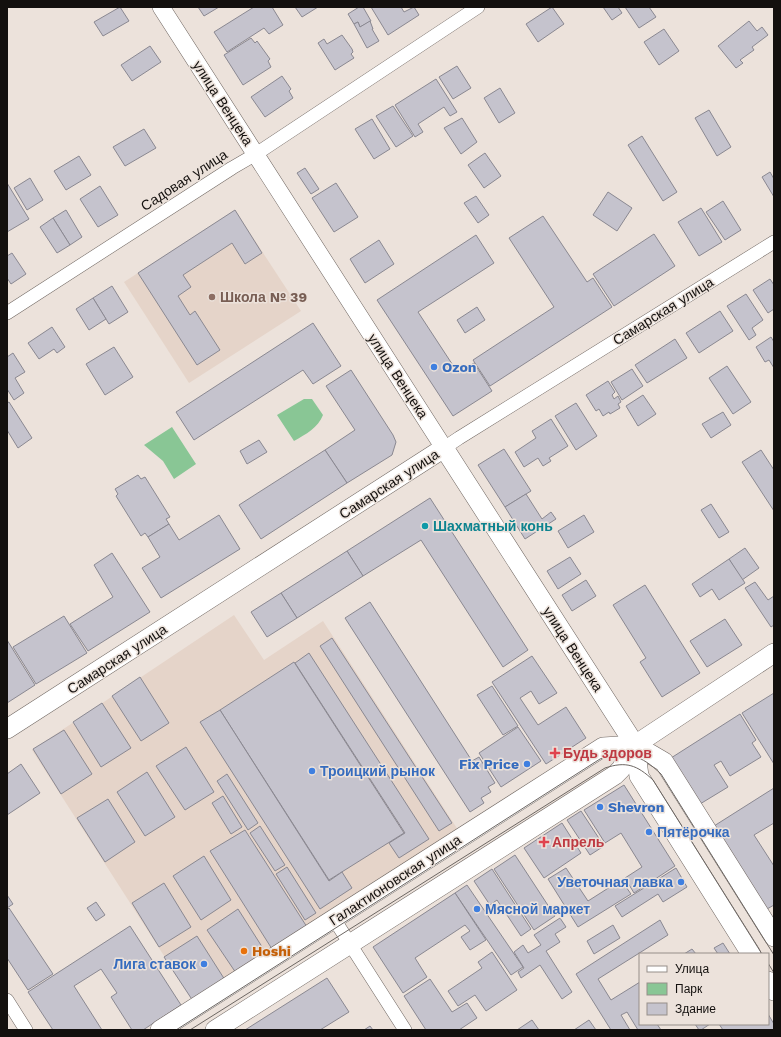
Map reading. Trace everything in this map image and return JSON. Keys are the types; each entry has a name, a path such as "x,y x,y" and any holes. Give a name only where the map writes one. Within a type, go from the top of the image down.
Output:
{"main road":[{"name":"Самарская улица","path":"7,729 444,448"},
{"name":"улица Венцека","path":"444,448 634,745 639,776 750,953"},
{"name":"Галактионовская улица","path":"215,1030 616,775 621,769 634,745 774,653"},
{"name":"улица Венцека","path":"634,745 664,762 774,936"},
{"name":"Галактионовская улица","path":"160,1030 603,747 634,745"}],"street":[{"name":"улица Венцека","path":"161,7 444,448"},
{"name":"Садовая улица","path":"7,313 256,154 478,7"},
{"name":"Самарская улица","path":"444,448 774,242"},
{"path":"334,919 405,1030"},
{"path":"7,1000 26,1030"}],"shaded area":[{"name":"Школа № 39","path":"235,210 301,311 189,383 124,282"},
{"path":"234,615 264,660 323,621 458,830 193,1001 32,750"}],"green space":[{"path":"304,399 312,399 323,415 315,427 294,441 277,415"},
{"path":"172,427 196,464 174,479 163,461 144,445"}],"building":[{"path":"120,7 129,21 103,36 94,22"},
{"path":"198,7 219,7 204,16"},
{"path":"254,7 272,7 283,25 269,34 264,28 227,52 214,32"},
{"path":"295,7 318,7 302,17"},
{"path":"359,7 363,7 371,21 360,27 358,22 354,24 348,14"},
{"path":"371,7 401,7 404,12 414,7 419,15 388,35"},
{"path":"552,7 564,24 538,42 526,24"},
{"path":"603,7 618,7 622,13 612,20"},
{"path":"625,7 649,7 656,17 639,28"},
{"path":"370,21 372,29 379,41 367,48 354,24 358,22 360,27"},
{"path":"749,21 757,31 762,27 768,35 752,47 754,50 740,60 743,63 736,68 718,46"},
{"path":"664,29 679,51 659,65 644,42"},
{"path":"342,35 352,49 353,52 351,54 354,58 335,70 318,43 324,39 327,44"},
{"path":"251,38 255,43 257,41 270,59 268,61 271,67 243,85 224,55"},
{"path":"150,46 161,62 132,81 121,65"},
{"path":"457,66 471,88 453,99 439,77"},
{"path":"282,76 291,89 289,91 293,98 265,117 251,97"},
{"path":"436,79 457,112 450,116 444,107 418,124 423,132 415,137 395,105"},
{"path":"500,88 515,113 499,123 484,98"},
{"path":"393,106 413,136 396,147 376,116"},
{"path":"709,110 731,147 717,156 695,118"},
{"path":"462,118 477,142 461,154 444,128"},
{"path":"372,119 390,149 374,159 355,129"},
{"path":"144,129 156,148 125,166 113,147"},
{"path":"642,136 677,192 663,201 628,145"},
{"path":"485,153 501,176 484,188 468,165"},
{"path":"79,156 91,175 66,190 54,171"},
{"path":"305,168 319,189 311,194 297,173"},
{"path":"770,172 774,179 774,197 762,177"},
{"path":"30,178 43,200 27,210 14,188"},
{"path":"7,183 29,219 7,232"},
{"path":"336,183 358,217 334,232 312,198"},
{"path":"100,186 118,215 98,227 80,199"},
{"path":"608,192 632,208 617,231 593,215"},
{"path":"476,196 489,215 478,223 464,203"},
{"path":"723,201 741,230 725,240 706,212"},
{"path":"701,208 722,242 699,256 678,222"},
{"path":"66,210 82,237 70,245 53,218"},
{"path":"235,210 262,253 245,264 232,243 183,275 191,287 178,296 190,315 195,311 220,350 197,365 138,273"},
{"path":"543,216 587,282 593,278 612,307 490,386 473,360 554,307 509,238"},
{"path":"53,218 70,245 57,253 40,227"},
{"path":"654,234 675,266 614,306 593,274"},
{"path":"476,235 494,263 418,312 458,373 474,363 492,391 453,416 377,300"},
{"path":"379,240 394,264 365,283 350,259"},
{"path":"12,253 26,274 11,284 7,278 7,256"},
{"path":"770,279 774,285 774,309 768,313 753,290"},
{"path":"112,286 128,312 109,324 93,298"},
{"path":"746,294 763,320 752,328 756,335 749,340 727,306"},
{"path":"93,298 106,319 89,330 76,309"},
{"path":"477,307 485,320 465,333 457,320"},
{"path":"720,311 733,331 699,353 686,333"},
{"path":"313,323 341,366 313,384 303,370 194,440 176,412"},
{"path":"52,327 65,347 57,353 54,349 39,359 28,343"},
{"path":"771,337 774,342 774,368 769,360 765,362 756,347"},
{"path":"675,339 687,358 647,383 635,365"},
{"path":"114,347 133,377 105,395 86,364"},
{"path":"13,353 25,372 15,378 24,393 14,400 7,389 7,357"},
{"path":"727,366 751,402 733,414 709,378"},
{"path":"632,369 643,386 622,400 611,382"},
{"path":"351,370 396,442 392,455 347,483 325,450 355,430 326,386"},
{"path":"608,381 615,392 612,395 614,399 618,396 621,402 618,404 620,408 603,416 599,409 596,411 586,395"},
{"path":"643,395 656,414 638,426 626,406"},
{"path":"9,402 32,438 18,448 7,430 7,403"},
{"path":"576,403 597,436 576,450 555,416"},
{"path":"723,412 731,425 711,438 702,424"},
{"path":"551,419 568,446 549,458 551,461 543,466 538,458 524,467 515,452 536,438 532,431"},
{"path":"259,440 267,452 247,464 240,451"},
{"path":"504,449 531,491 505,507 478,465"},
{"path":"325,450 347,483 261,539 239,505"},
{"path":"761,450 774,470 774,511 742,462"},
{"path":"138,475 141,479 145,477 170,517 166,519 169,524 148,537 145,533 141,536 116,496 118,494 115,489"},
{"path":"526,494 542,519 551,512 556,519 525,539 505,507"},
{"path":"430,498 528,650 503,667 421,540 363,576 347,551"},
{"path":"711,504 729,532 719,538 701,510"},
{"path":"219,515 240,549 161,598 142,568 160,557 148,537 169,524 179,540"},
{"path":"584,515 594,532 568,548 558,531"},
{"path":"745,548 759,568 742,580 729,559"},
{"path":"347,551 363,576 297,618 281,593"},
{"path":"112,553 150,612 88,651 70,624 113,597 94,565"},
{"path":"570,557 581,574 558,589 547,571"},
{"path":"729,559 745,583 719,600 712,589 700,597 692,584"},
{"path":"586,580 596,596 572,611 562,595"},
{"path":"755,582 768,600 774,596 774,625 771,627 745,588"},
{"path":"645,585 700,673 662,697 640,662 646,658 613,605"},
{"path":"281,593 297,618 267,637 251,612"},
{"path":"370,602 472,761 479,757 495,783 488,787 491,792 481,798 484,803 470,812 345,618"},
{"path":"64,616 87,653 36,684 13,647"},
{"path":"725,619 742,645 707,667 690,641"},
{"path":"332,638 452,823 439,831 320,646"},
{"path":"7,640 35,685 7,703"},
{"path":"309,653 429,839 399,858 389,843 405,833 295,663"},
{"path":"532,656 557,693 539,704 531,691 520,698 538,725 566,707 586,738 546,764 492,682"},
{"name":"Троицкий рынок","path":"294,662 404,833 329,880 220,710"},
{"path":"140,677 169,723 141,741 112,696"},
{"path":"492,686 518,726 503,735 477,695"},
{"path":"774,693 774,764 742,713"},
{"path":"102,703 131,748 101,767 73,722"},
{"path":"220,710 329,881 342,872 352,888 320,909 200,722"},
{"path":"740,714 756,740 752,743 761,757 730,776 721,761 714,765 728,787 700,804 671,758"},
{"path":"518,727 541,761 501,787 479,753"},
{"path":"64,730 92,774 61,794 33,749"},
{"path":"186,747 214,792 185,810 156,766"},
{"path":"21,764 40,793 7,815 7,774"},
{"path":"147,772 175,817 145,836 117,792"},
{"path":"227,774 258,823 248,830 217,781"},
{"path":"624,785 675,866 634,893 625,878 642,867 621,833 605,843 584,810"},
{"path":"774,788 774,823 754,835 774,866 774,905 767,909 714,826"},
{"path":"223,796 242,827 231,834 212,803"},
{"path":"108,799 135,842 105,862 77,818"},
{"path":"581,811 604,846 590,855 567,820"},
{"path":"562,823 581,853 544,878 524,848"},
{"path":"260,826 285,865 275,871 250,833"},
{"path":"245,830 307,927 272,949 210,851"},
{"path":"515,855 555,916 534,930 494,869"},
{"path":"204,856 231,900 201,920 173,876"},
{"path":"287,867 316,913 305,920 276,874"},
{"path":"566,868 588,901 621,880 631,894 578,927 548,879"},
{"path":"676,868 687,887 663,902 658,894 622,917 615,906"},
{"path":"492,869 531,929 521,936 497,900 490,905 474,881"},
{"path":"164,883 191,927 159,947 132,903"},
{"path":"467,885 523,967 511,975 455,893"},
{"path":"455,893 486,940 470,950 461,937 470,931 465,925 415,958 427,977 403,993 373,947"},
{"path":"7,895 13,904 7,908"},
{"path":"96,902 105,915 96,921 87,908"},
{"path":"9,908 53,974 28,990 7,958 7,910"},
{"path":"238,909 266,953 236,973 207,930"},
{"path":"560,918 566,927 555,934 560,942 546,951 572,992 562,999 540,965 521,978 518,972 524,968 514,952 523,945 528,953 541,945 534,935"},
{"path":"660,920 668,935 598,979 611,1000 639,983 639,1025 658,1025 661,1030 638,1030 627,1012 621,1015 630,1030 611,1030 576,974"},
{"path":"613,925 620,938 594,954 587,941"},
{"path":"130,926 181,1005 143,1030 132,1030 111,997 117,993 101,969 74,986 102,1030 53,1030 28,992"},
{"path":"197,936 225,980 193,1001 164,957"},
{"path":"723,943 729,953 717,953 714,948"},
{"path":"692,949 695,953 686,953"},
{"path":"492,952 517,990 486,1011 475,995 458,1006 448,991 482,968 478,962"},
{"path":"327,978 349,1012 320,1030 245,1030"},
{"path":"430,979 452,1012 467,1003 477,1018 459,1030 426,1030 404,996"},
{"path":"769,1016 774,1024 774,1030 723,1030 720,1025 769,1025"},
{"path":"532,1020 539,1030 517,1030"},
{"path":"589,1020 596,1030 574,1030"},
{"path":"696,1025 708,1025 701,1030 699,1030"},
{"path":"370,1026 373,1030 364,1030"}],"tram line":[{"path":"176,1030 600,759 610,756 633,756 647,762 661,774 774,955"},
{"path":"190,1030 605,768 619,765 636,768 653,780 761,953"},
{"path":"769,965 774,973"}],"place":[{"name":"Школа № 39","path":"212,297"},
{"name":"Ozon","path":"434,367"},
{"name":"Шахматный конь","path":"425,526"},
{"name":"Будь здоров","path":"555,753"},
{"name":"Fix Price","path":"527,764"},
{"name":"Троицкий рынок","path":"312,771"},
{"name":"Shevron","path":"600,807"},
{"name":"Пятёрочка","path":"649,832"},
{"name":"Апрель","path":"544,842"},
{"name":"Уветочная лавка","path":"681,882"},
{"name":"Мясной маркет","path":"477,909"},
{"name":"Hoshi","path":"244,951"},
{"name":"Лига ставок","path":"204,964"}]}
